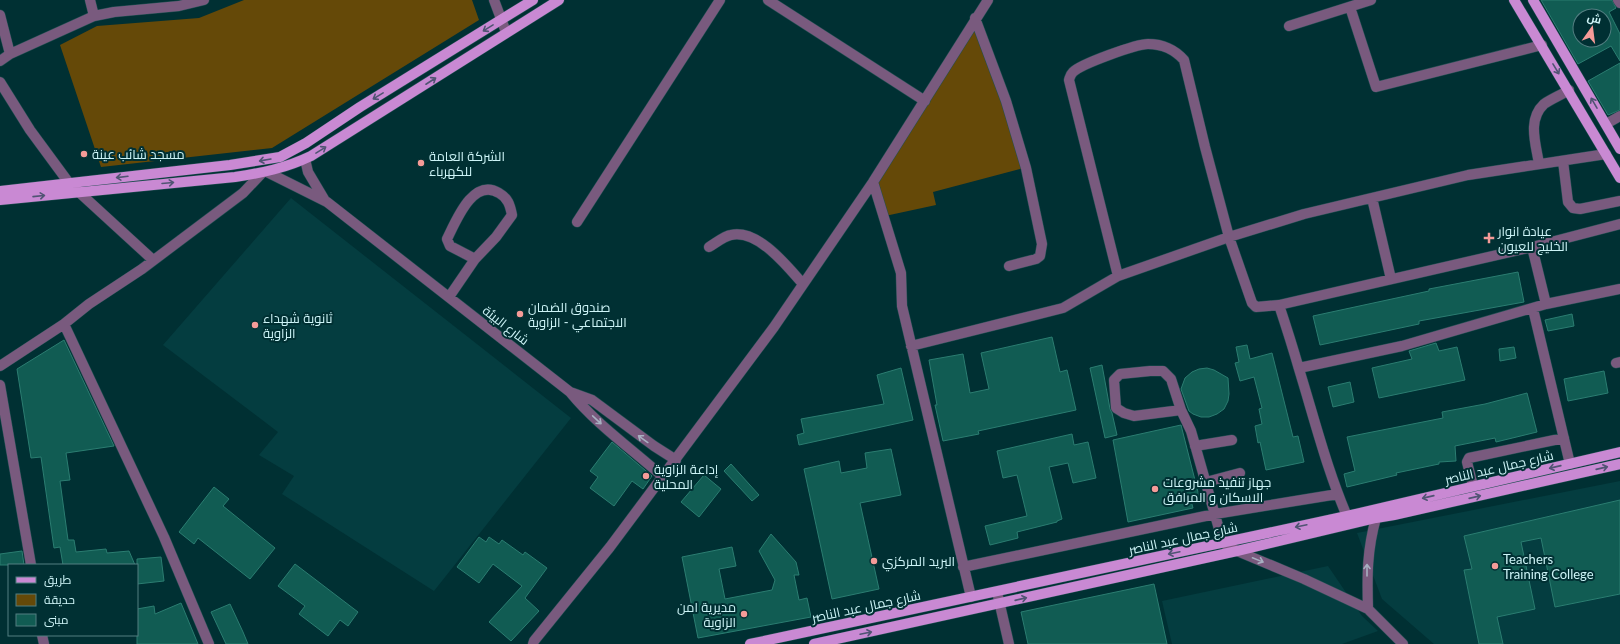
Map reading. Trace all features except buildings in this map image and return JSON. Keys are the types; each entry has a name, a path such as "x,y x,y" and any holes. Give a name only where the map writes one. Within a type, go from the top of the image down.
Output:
{"main road":[{"path":"0,191 230,165 280,156 306,144 360,107 533,0"},
{"path":"0,200 265,173 304,159 559,0"},
{"path":"1514,0 1569,90 1620,178"},
{"path":"1533,0 1620,149"},
{"name":"شارع جمال عبد الناصر","path":"814,644 1237,551 1473,486 1620,452"},
{"name":"شارع جمال عبد الناصر","path":"750,644 1223,543 1349,520 1394,515 1620,464"}],"street":[{"path":"90,0 94,16"},
{"path":"0,61 10,54 94,16 114,12 160,8 204,0"},
{"path":"494,0 506,32"},
{"path":"577,222 720,0"},
{"path":"768,0 925,101"},
{"path":"531,643 610,547 774,327 873,182 925,101 975,18 988,0"},
{"path":"1289,26 1371,0"},
{"path":"1350,7 1376,87 1542,45"},
{"path":"0,14 10,54"},
{"path":"975,18 1006,101 1026,168 1042,244 1040,256 1036,259 1009,266"},
{"path":"1118,276 1069,86 1070,75 1074,71 1111,54 1147,44 1162,46 1177,52 1184,60 1205,147 1229,236 1252,303 1256,307 1279,305 1532,247 1620,224"},
{"path":"0,82 30,130 69,183 153,260"},
{"path":"1539,164 1533,128 1536,113 1545,104 1569,90"},
{"path":"1606,124 1620,116"},
{"path":"911,346 1063,308 1118,276 1229,236 1304,214 1468,175 1606,154"},
{"name":"شارع البيئة","path":"304,159 305,165 314,184 327,202"},
{"path":"1562,161 1568,202 1573,208 1580,209 1620,201"},
{"path":"0,366 64,324 89,304 142,269 243,193 265,173"},
{"name":"شارع البيئة","path":"265,173 327,202 570,392 583,408 663,477"},
{"path":"873,182 901,272 902,306 971,597"},
{"path":"449,297 475,259 496,237 512,215 510,204 503,195 493,189 482,189 472,196 447,239 450,246 475,259"},
{"path":"1372,198 1391,279"},
{"path":"709,247 731,234 750,236 776,254 803,284"},
{"path":"1532,247 1546,304"},
{"path":"1299,368 1402,346 1546,304 1620,289"},
{"path":"1279,305 1319,437 1338,494 1349,520"},
{"path":"1533,309 1570,464"},
{"path":"64,324 164,537 209,644"},
{"path":"1181,410 1134,416 1124,413 1116,408 1114,380 1120,374 1150,371 1163,372 1171,379 1181,410 1191,431 1223,543 1237,551 1304,578 1368,609 1403,644"},
{"path":"0,385 31,564"},
{"path":"570,392 592,400 654,446 676,460"},
{"path":"1473,486 1467,462 1469,458 1564,438"},
{"path":"1195,446 1232,440"},
{"path":"1206,482 1240,473"},
{"path":"963,566 1215,514 1338,494"},
{"path":"1368,609 1368,560 1376,518"},
{"path":"997,592 1009,644"}],"shaded area":[{"path":"291,198 571,418 434,591 282,494 294,476 259,455 278,432 163,345"},
{"name":"Teachers Training College","path":"1620,481 1620,644 1434,644 1382,599 1357,533"},
{"path":"1328,566 1362,616 1378,631 1342,644 1172,644 1162,601"}],"green space":[{"path":"244,0 472,0 479,20 272,148 101,167 60,45 97,26 199,18"},
{"path":"975,19 1024,168 933,192 936,205 885,216 874,182"}],"place":[{"name":"مسجد شائب عينة","path":"84,154"},
{"name":"الشركة العامة للكهرباء","path":"421,163"},
{"name":"عيادة انوار الخليج للعيون","path":"1489,238"},
{"name":"صندوق الضمان الاجتماعي - الزاوية","path":"520,314"},
{"name":"ثانوية شهداء الزاوية","path":"255,325"},
{"name":"إداعة الزاوية المحلية","path":"646,476"},
{"name":"جهاز تنفيذ مشروعات الاسكان و المرافق","path":"1155,489"},
{"name":"البريد المركزي","path":"874,561"},
{"name":"Teachers Training College","path":"1495,566"},
{"name":"مديرية امن الزاوية","path":"744,614"}]}
